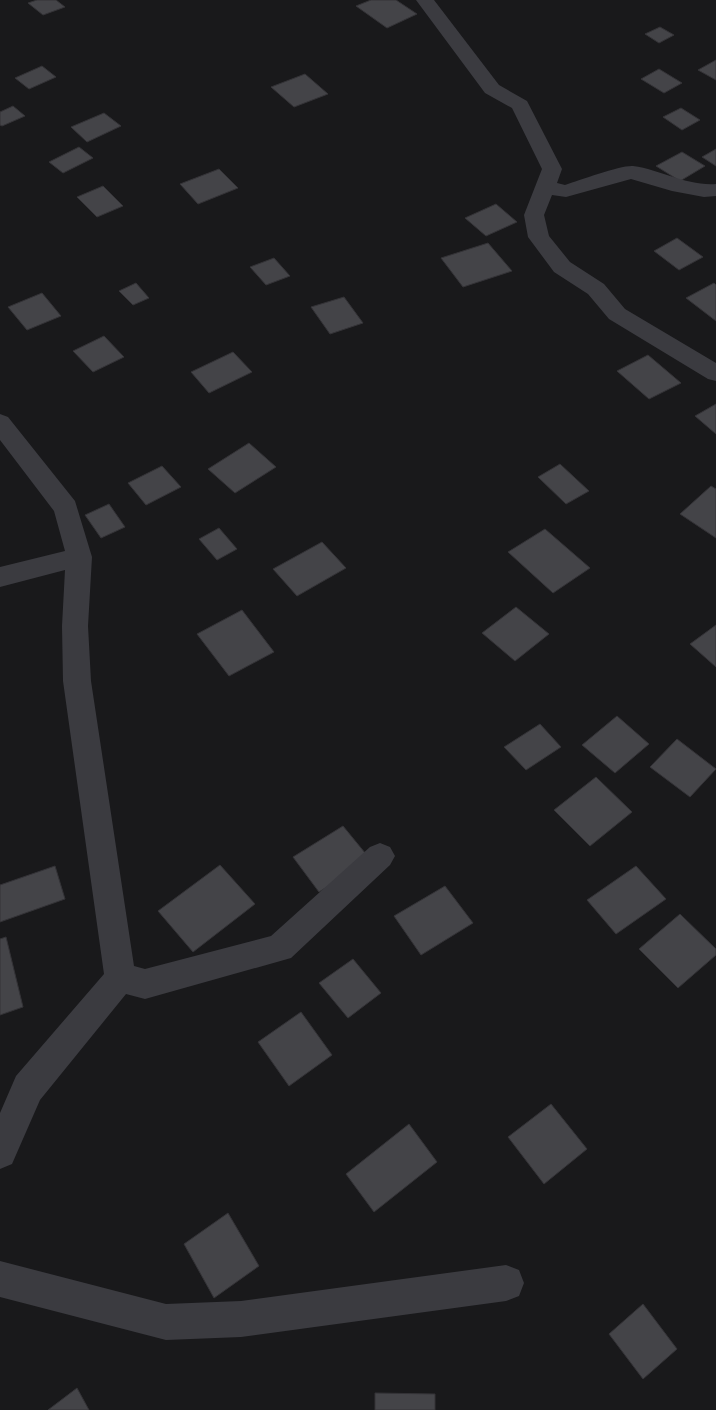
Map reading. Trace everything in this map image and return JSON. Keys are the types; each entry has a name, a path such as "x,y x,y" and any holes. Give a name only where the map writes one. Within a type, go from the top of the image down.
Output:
{"street":[{"path":"425,0 492,89 520,105 552,169 534,215 539,237 562,268 596,289 617,314 716,373"},
{"path":"545,188 566,191 631,172 672,185 704,191 716,190"},
{"path":"0,423 66,508 79,557 75,626 77,681 120,978 28,1088 0,1152"},
{"path":"0,576 79,557"},
{"path":"120,978 145,984 280,948 380,856"},
{"path":"0,1279 166,1322 241,1319 506,1283"}],"building":[{"path":"37,0 56,0 65,7 43,15 28,3"},
{"path":"371,0 396,0 417,14 387,28 356,6"},
{"path":"660,27 674,35 659,43 645,34"},
{"path":"716,60 716,80 698,70"},
{"path":"42,66 56,77 29,89 15,78"},
{"path":"659,69 682,83 664,93 641,79"},
{"path":"305,74 328,94 294,107 271,87"},
{"path":"13,106 25,116 2,126 0,125 0,112"},
{"path":"681,108 700,120 682,130 663,117"},
{"path":"104,113 121,126 87,142 71,127"},
{"path":"79,147 93,158 63,173 49,162"},
{"path":"716,149 716,166 702,157"},
{"path":"682,152 705,166 680,181 656,166"},
{"path":"219,169 238,188 198,204 180,184"},
{"path":"103,186 123,206 97,217 77,197"},
{"path":"496,204 517,222 486,236 465,218"},
{"path":"677,238 703,257 679,270 654,251"},
{"path":"488,243 512,271 463,287 441,258"},
{"path":"274,258 290,276 266,285 250,267"},
{"path":"136,283 149,298 133,305 119,291"},
{"path":"714,283 716,285 716,321 686,298"},
{"path":"42,293 61,316 27,330 8,307"},
{"path":"344,297 363,323 330,334 311,307"},
{"path":"104,336 124,357 93,372 73,351"},
{"path":"233,352 252,372 209,393 191,372"},
{"path":"648,355 681,383 649,399 617,371"},
{"path":"716,404 716,434 695,416"},
{"path":"249,443 276,467 235,493 208,469"},
{"path":"560,464 589,491 566,504 538,477"},
{"path":"162,466 181,487 146,505 128,483"},
{"path":"711,486 716,489 716,538 680,514"},
{"path":"109,504 125,527 101,538 85,515"},
{"path":"219,528 237,549 217,560 199,539"},
{"path":"545,529 590,568 553,593 508,552"},
{"path":"322,542 346,568 297,596 273,569"},
{"path":"516,607 549,634 515,661 482,633"},
{"path":"242,610 274,652 229,676 197,634"},
{"path":"716,625 716,667 690,644"},
{"path":"617,716 649,744 615,773 582,745"},
{"path":"540,724 561,747 526,770 504,747"},
{"path":"677,739 716,769 690,797 650,767"},
{"path":"596,777 632,812 590,846 554,810"},
{"path":"343,826 370,859 319,892 293,857"},
{"path":"220,865 255,904 193,952 158,911"},
{"path":"55,866 65,899 0,922 0,885"},
{"path":"636,866 666,899 616,934 587,900"},
{"path":"445,886 473,923 421,955 394,916"},
{"path":"680,914 716,949 716,955 678,988 639,949"},
{"path":"6,937 23,1007 0,1015 0,939"},
{"path":"353,959 381,993 348,1018 319,983"},
{"path":"301,1012 332,1055 289,1086 258,1042"},
{"path":"551,1104 587,1149 544,1184 508,1137"},
{"path":"409,1124 437,1162 374,1212 346,1174"},
{"path":"228,1213 259,1266 214,1298 184,1244"},
{"path":"643,1304 677,1349 643,1379 609,1334"},
{"path":"77,1388 89,1410 48,1410"},
{"path":"375,1393 435,1394 435,1410 375,1410"}]}
